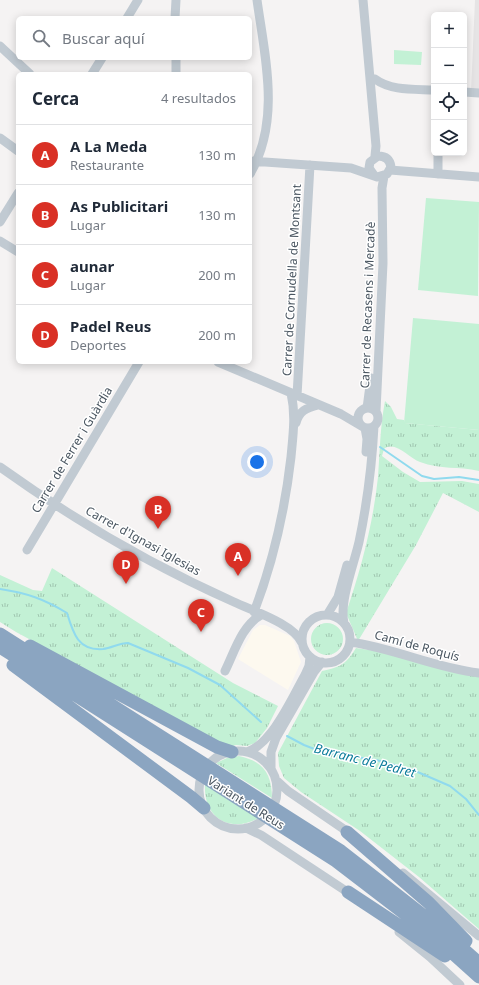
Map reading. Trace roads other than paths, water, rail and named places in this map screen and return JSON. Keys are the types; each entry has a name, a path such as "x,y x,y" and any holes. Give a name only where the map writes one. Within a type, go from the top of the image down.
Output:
{"highway":[{"path":"0,628 217,747 232,752"},
{"name":"Variant de Reus","path":"0,634 189,761"},
{"name":"Variant de Reus","path":"0,647 287,822 341,851 387,886 479,963"},
{"path":"0,656 191,796 204,808"},
{"name":"Variant de Reus","path":"287,822 383,896 479,977"},
{"path":"348,832 429,903 479,953"},
{"path":"348,892 448,958 479,984"}],"street":[{"path":"128,16 138,0"},
{"path":"175,16 176,0"},
{"path":"257,0 268,81 269,100 265,133 254,161 351,168 381,175"},
{"path":"363,0 378,156"},
{"path":"368,0 375,79 378,156"},
{"path":"0,46 28,72"},
{"path":"93,72 101,60"},
{"path":"176,60 176,72"},
{"path":"375,79 383,85 392,87 431,90"},
{"path":"467,92 479,93"},
{"path":"0,138 16,149"},
{"path":"351,168 369,164 378,156"},
{"path":"378,156 389,160 381,175"},
{"path":"438,156 438,174"},
{"path":"369,164 371,173 381,175 438,174 479,177"},
{"name":"Carrer de Cornudella de Montsant","path":"225,671 246,628 254,619 253,612 275,550 287,491 294,428 294,395 310,165"},
{"name":"Carrer de Recasens i Mercadè","path":"367,408 370,395 379,273 381,175"},
{"name":"Carrer de Recasens i Mercadè","path":"376,411 383,285 381,175"},
{"path":"0,222 16,196"},
{"path":"0,241 16,251"},
{"name":"Carrer de Ferrer i Guàrdia","path":"27,550 138,364"},
{"path":"223,364 341,414 364,427 374,426"},
{"name":"Carrer de Cornudella de Montsant","path":"294,428 300,413 309,407 318,405"},
{"path":"327,615 338,596 352,549 363,488 367,439 364,427 359,422 358,416 360,411 367,408 376,411 378,420 374,426 368,485 359,542 342,608 344,623"},
{"path":"341,414 358,416"},
{"name":"Carrer d'Ignasi Iglesias","path":"0,467 54,504 152,563 281,624 296,628 309,622"},
{"name":"Carrer de Cornudella de Montsant","path":"246,628 247,617 253,612"},
{"path":"247,752 258,747 270,734 305,675 309,666 310,657 302,643 303,634 309,622 321,616 327,615 338,618 344,623 349,632 350,642 346,652 338,660 322,662 310,657"},
{"name":"Carrer d'Ignasi Iglesias","path":"281,624 298,635 302,643"},
{"name":"Camí de Roquís","path":"350,642 395,651 430,662 479,673"},
{"path":"271,769 271,752 276,738 314,672 322,662"},
{"path":"246,828 265,819 273,808 277,794 276,780 271,769 261,758 247,752 232,752 219,756 205,770 199,789 204,808 214,820 220,825 228,828 246,828 261,835 348,892 430,957 460,985"},
{"path":"276,780 288,791 396,867 479,936"}],"waterway":[{"path":"380,447 422,476 434,479 459,477 479,480"},
{"path":"0,589 19,592 35,597 67,613 74,634 82,644 88,647 103,649 128,643 188,668 220,685 261,722"},
{"name":"Barranc de Pedret","path":"287,736 322,752 376,760 413,770 450,786 466,799 479,815"}],"place":[{"name":"As Publicitari","path":"158,529"},
{"name":"A La Meda","path":"238,576"},
{"name":"Padel Reus","path":"126,584"},
{"name":"aunar","path":"201,632"}]}
